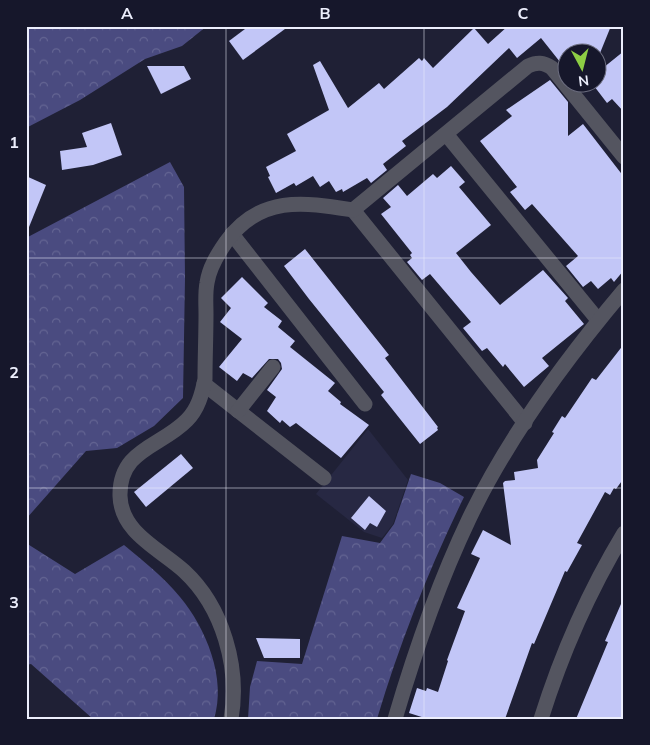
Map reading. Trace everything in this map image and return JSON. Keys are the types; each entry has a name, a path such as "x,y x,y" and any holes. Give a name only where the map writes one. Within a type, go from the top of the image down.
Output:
{"street":[{"path":"354,210 528,66 540,62 552,68 624,157"},
{"path":"446,134 598,320"},
{"path":"231,719 234,684 233,672 214,612 185,572 131,527 124,516 120,496 122,478 127,466 144,449 177,429 188,419 197,406 204,384 206,283 211,265 232,234 259,212 274,206 303,204 354,210 525,422"},
{"path":"232,234 365,404"},
{"path":"395,719 427,616 469,519 495,470 525,422 598,320 624,290"},
{"path":"238,411 273,367"},
{"path":"204,384 324,478"},
{"path":"541,719 560,664 603,570 624,533"}],"shaded area":[{"path":"368,429 408,480 393,524 382,538 364,532 316,494"}],"green space":[{"path":"26,26 207,26 182,46 145,59 80,100 26,128"},
{"path":"170,162 184,187 183,398 154,426 117,448 86,451 26,519 26,238"},
{"path":"411,474 440,483 464,497 416,606 395,662 377,719 248,719 250,687 257,661 302,664 342,536 380,543 394,524"},
{"path":"26,543 75,574 124,545 160,576 174,590 189,610 206,639 216,671 218,687 214,719 93,719 31,664 26,665"}],"building":[{"path":"249,26 289,26 243,60 229,41"},
{"path":"508,26 611,26 604,42 558,42 558,59 541,38 517,58 509,48 447,107 402,141 406,146 383,164 387,170 371,183 367,178 343,192 342,189 336,192 329,181 320,187 313,176 296,186 294,183 276,193 268,177 270,176 266,167 296,151 287,134 329,110 313,65 320,61 348,108 379,83 384,89 419,58 422,61 424,58 433,68 474,28 488,44"},
{"path":"624,51 624,112 612,99 607,103 599,92 608,92 608,64"},
{"path":"147,66 184,66 191,79 161,94"},
{"path":"550,80 568,102 568,136 583,124 624,177 624,270 614,282 611,278 598,289 591,281 583,287 566,266 578,256 532,204 525,210 510,192 517,187 480,141 512,116 506,110"},
{"path":"111,123 122,155 93,165 62,170 60,151 87,147 82,133"},
{"path":"451,166 465,182 459,187 491,225 456,253 471,272 500,305 543,270 568,298 565,301 584,324 542,358 549,366 524,387 505,364 503,367 487,348 482,351 463,328 471,322 430,274 422,280 407,262 412,258 410,255 412,253 381,214 391,207 383,198 398,185 407,196 433,174 437,178"},
{"path":"26,176 46,185 27,232 26,232"},
{"path":"305,249 389,355 385,358 438,427 438,430 420,444 381,395 384,392 284,266"},
{"path":"242,277 268,303 264,307 282,321 278,327 295,341 290,347 335,383 328,391 341,402 340,404 369,425 341,458 296,423 290,427 282,420 280,423 267,411 276,397 267,390 282,369 278,359 269,359 252,378 243,373 237,381 219,367 242,339 220,322 231,308 221,298"},
{"path":"624,344 624,478 610,495 605,492 577,543 582,545 567,572 565,571 534,644 532,643 505,719 428,719 409,713 417,688 426,691 427,688 438,692 447,660 465,611 457,608 480,558 471,554 483,530 511,545 503,483 515,480 514,472 538,468 537,460 562,416 565,418 592,378 596,380"},
{"path":"181,454 193,468 146,507 134,492"},
{"path":"369,496 386,511 377,527 370,523 365,530 351,518"},
{"path":"624,597 624,719 576,719 608,642 605,641"},
{"path":"256,638 300,639 300,658 264,658"}]}
